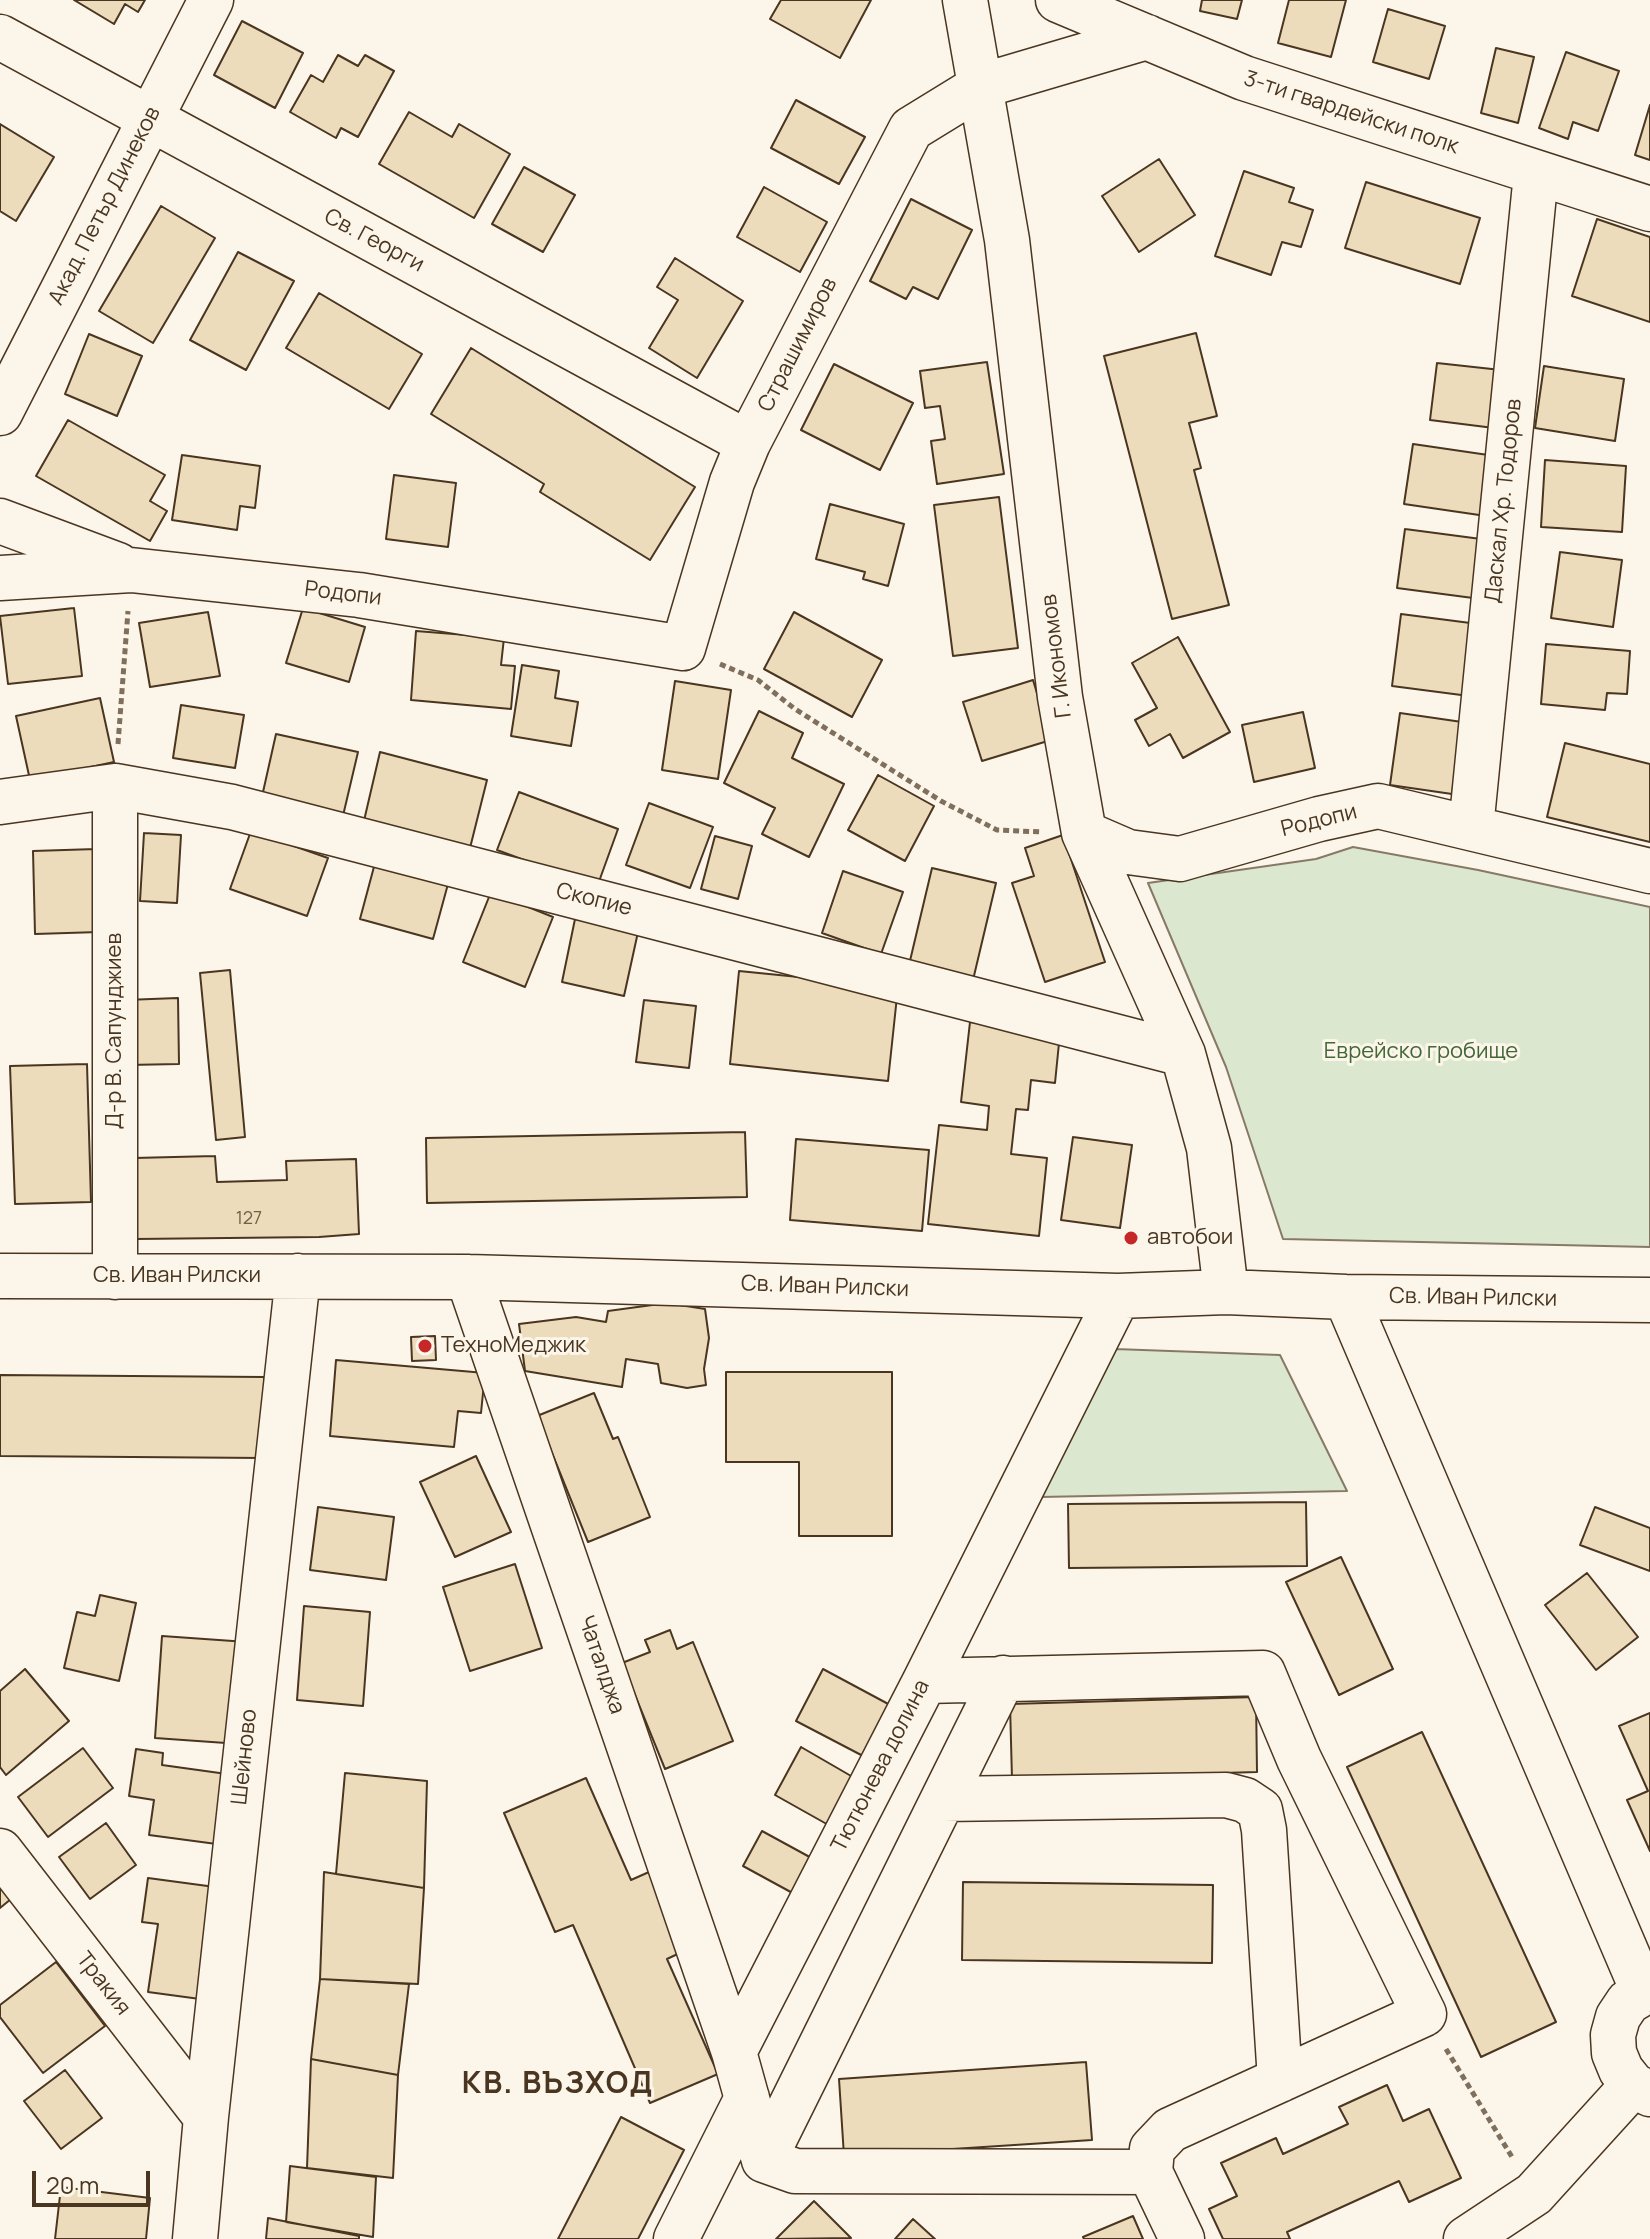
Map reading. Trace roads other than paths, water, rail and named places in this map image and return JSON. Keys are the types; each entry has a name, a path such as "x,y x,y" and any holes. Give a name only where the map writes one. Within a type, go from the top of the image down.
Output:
{"street":[{"name":"Акад. Петър Динеков","path":"0,413 211,0"},
{"name":"Г. Икономов","path":"965,0 1007,240 1060,697 1084,833 1183,1054 1209,1148 1226,1292"},
{"name":"3-ти гвардейски полк","path":"1058,0 1244,78 1650,209"},
{"name":"Св. Георги","path":"0,37 748,443"},
{"name":"Страшимиров","path":"683,648 732,482 748,443 911,129 981,86 1147,37"},
{"name":"Даскал Хр. Тодоров","path":"1471,828 1536,174"},
{"path":"0,521 131,570"},
{"name":"Родопи","path":"0,578 131,570 359,595 683,648"},
{"name":"Скопие","path":"0,802 115,786 248,811 1183,1054"},
{"name":"Д-р В. Сапунджиев","path":"115,786 115,1277"},
{"name":"Родопи","path":"1084,833 1128,852 1180,859 1319,819 1378,806 1650,871"},
{"name":"Св. Иван Рилски","path":"0,1276 468,1277 1118,1296 1226,1292 1346,1297 1650,1300"},
{"name":"Шейново","path":"195,2239 298,1276"},
{"name":"Чаталджа","path":"468,1277 734,2052"},
{"name":"Тютюнева долина","path":"734,2052 1118,1296"},
{"path":"1346,1297 1647,1990 1628,2002 1618,2017 1613,2035 1617,2062 1641,2090 1534,2194 1466,2239"},
{"path":"925,1681 1263,1673 1299,1759 1424,2014 1170,2130 1152,2149 1150,2172 1182,2239"},
{"path":"764,2160 1003,1678"},
{"path":"943,1799 1226,1795 1245,1800 1260,1810 1264,1830 1280,2080"},
{"name":"Тракия","path":"0,1851 206,2117"},
{"path":"734,2052 764,2160"},
{"path":"676,2239 747,2098"},
{"path":"764,2160 795,2171 1150,2172"}],"place":[{"name":"автобои","path":"1131,1238"},
{"name":"ТехноМеджик","path":"425,1346"}],"district":[{"name":"КВ. ВЪЗХОД","path":"558,2085"}],"park label":[{"name":"Еврейско гробище","path":"1421,1052"}]}
